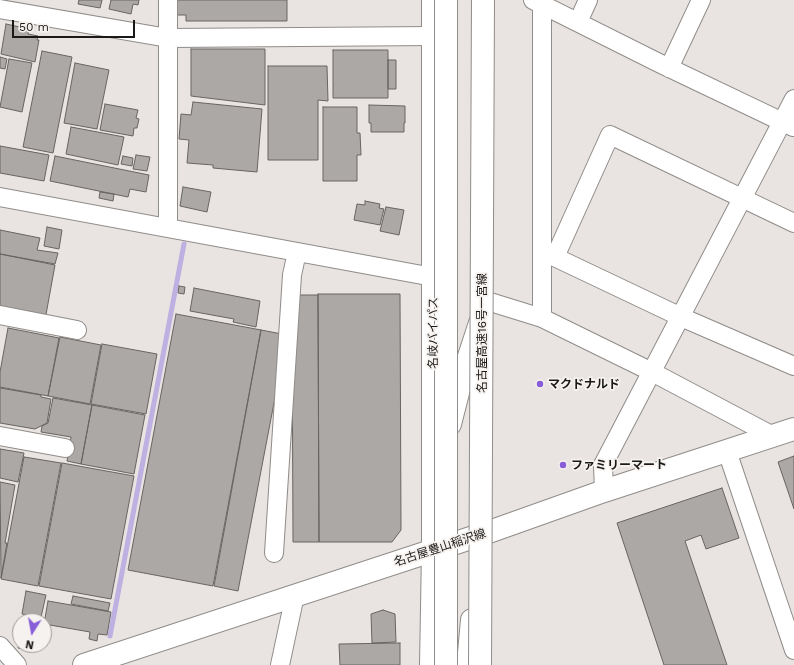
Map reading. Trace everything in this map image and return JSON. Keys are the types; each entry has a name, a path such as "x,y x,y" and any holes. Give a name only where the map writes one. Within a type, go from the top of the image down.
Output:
{"main road":[{"name":"名岐バイパス","path":"431,665 433,550 433,0"},
{"path":"446,0 446,665"},
{"name":"名古屋高速16号一宮線","path":"480,665 483,0"},
{"path":"486,665 487,0"},
{"path":"433,550 438,525 441,476 451,418 487,301"},
{"name":"名古屋豊山稲沢線","path":"84,665 486,533 604,491 794,429"},
{"path":"466,665 469,653 473,611 474,563 486,533"}],"street":[{"path":"168,0 168,228"},
{"path":"578,22 588,0"},
{"path":"669,68 701,0"},
{"path":"542,318 548,254 538,2 669,68 789,125"},
{"path":"0,9 168,38 433,36"},
{"path":"604,491 603,465 743,198 789,125 794,99"},
{"path":"548,254 610,135 794,223"},
{"path":"0,197 433,277"},
{"path":"274,553 292,275 297,252"},
{"path":"548,254 681,317 794,366"},
{"path":"487,301 542,318 652,372 773,436"},
{"path":"0,315 77,330"},
{"path":"0,436 65,448"},
{"path":"727,450 794,650"},
{"path":"280,665 295,596"},
{"path":"0,646 17,665"}],"building":[{"path":"79,0 102,0 100,8 78,4"},
{"path":"111,0 139,0 138,5 133,4 131,14 109,9"},
{"path":"176,0 287,0 287,21 186,21 186,15 176,15"},
{"path":"6,24 29,29 28,34 38,36 37,40 39,40 35,62 1,54"},
{"path":"191,49 265,49 265,105 191,96"},
{"path":"333,50 388,50 388,98 333,98"},
{"path":"42,51 72,57 53,153 23,147"},
{"path":"0,57 7,59 5,69 0,68"},
{"path":"9,59 32,63 22,112 0,107"},
{"path":"388,60 396,60 396,89 388,89"},
{"path":"75,63 109,70 97,129 64,123"},
{"path":"268,66 327,66 328,101 318,100 318,160 268,160"},
{"path":"193,102 262,109 257,172 213,168 213,165 187,163 189,140 179,139 181,114 191,115"},
{"path":"105,104 138,110 136,118 139,119 137,128 134,128 133,136 100,130"},
{"path":"369,105 405,106 404,132 371,132 371,123 369,123"},
{"path":"323,107 357,107 357,133 360,133 361,155 357,155 357,181 323,181"},
{"path":"71,127 124,137 118,165 66,154"},
{"path":"0,146 49,155 44,181 0,173"},
{"path":"136,155 150,157 147,171 133,169"},
{"path":"55,156 149,175 146,192 130,189 128,197 50,181"},
{"path":"123,156 133,158 132,166 121,164"},
{"path":"183,187 211,192 207,212 180,206"},
{"path":"100,192 114,194 113,201 99,198"},
{"path":"365,201 380,204 379,208 384,209 380,225 354,220 357,204 365,205"},
{"path":"386,207 404,210 399,235 380,231"},
{"path":"47,227 62,230 59,249 44,246"},
{"path":"0,230 40,238 37,250 58,253 55,264 0,254"},
{"path":"0,254 55,265 45,320 0,311"},
{"path":"179,286 185,287 184,294 178,293"},
{"path":"194,288 260,301 256,327 233,322 234,319 190,311"},
{"path":"318,294 400,294 401,530 392,542 319,542"},
{"path":"292,295 318,295 319,542 293,542"},
{"path":"176,314 261,330 213,586 128,570"},
{"path":"8,328 59,338 48,396 0,387 0,372"},
{"path":"261,330 287,335 238,591 214,586"},
{"path":"60,337 101,345 90,404 48,396"},
{"path":"102,344 157,354 146,414 91,404"},
{"path":"0,388 41,395 41,397 51,399 47,423 35,429 0,423"},
{"path":"53,398 92,405 81,464 67,461 71,437 41,432 42,426 48,423"},
{"path":"92,405 145,415 134,474 81,464"},
{"path":"0,449 24,453 18,482 0,478"},
{"path":"794,456 794,509 778,462"},
{"path":"24,457 61,463 38,586 1,579"},
{"path":"62,463 134,476 111,599 39,586"},
{"path":"0,482 15,485 5,543 7,543 1,578"},
{"path":"722,488 739,538 706,549 701,535 685,541 727,665 664,665 617,523"},
{"path":"26,591 46,595 42,613 22,613"},
{"path":"73,596 110,603 108,611 71,604"},
{"path":"48,601 111,612 107,635 98,634 97,641 89,639 90,632 52,625 52,613 46,613"},
{"path":"383,610 395,614 396,642 372,643 371,614"},
{"path":"400,643 400,665 340,665 339,644"}],"waterway":[{"path":"110,636 184,244"}],"place":[{"name":"マクドナルド","path":"540,384"},
{"name":"ファミリーマート","path":"563,465"}]}
